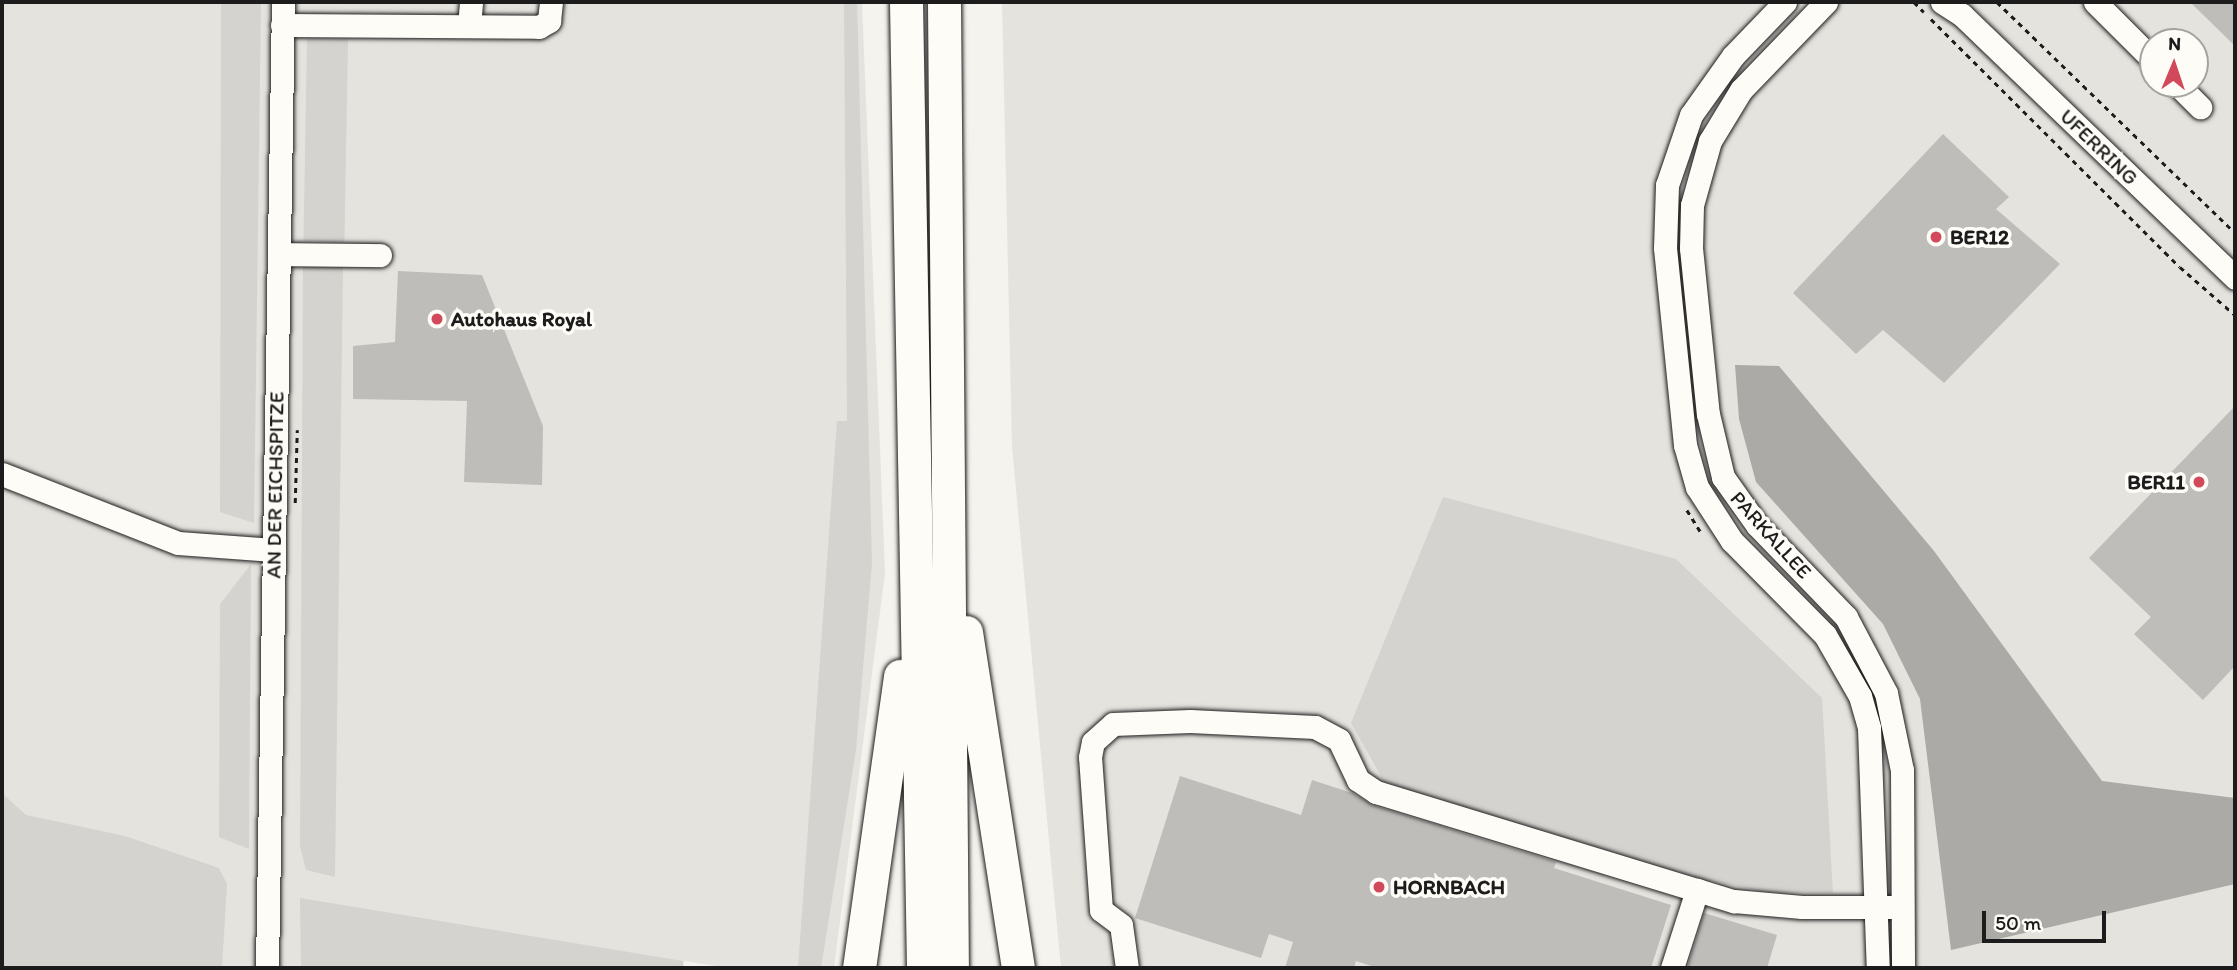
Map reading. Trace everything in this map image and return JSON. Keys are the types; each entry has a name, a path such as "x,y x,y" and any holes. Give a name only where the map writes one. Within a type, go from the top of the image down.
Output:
{"highway":[{"path":"906,2 923,968"},
{"path":"944,2 952,968"},
{"path":"949,380 965,627 1018,968"},
{"path":"859,968 898,702 915,443"}],"street":[{"name":"AN DER EICHSPITZE","path":"267,968 282,2"},
{"path":"469,26 471,2"},
{"path":"282,25 539,27 549,21 551,2"},
{"name":"PARKALLEE","path":"1785,2 1702,95 1681,137 1663,206 1669,289 1685,444 1697,487 1732,541 1825,635 1860,696 1872,751 1874,908 1878,968"},
{"name":"PARKALLEE","path":"1826,2 1748,82 1710,141 1692,205 1691,248 1708,414 1723,477 1757,525 1846,617 1886,692 1902,770 1903,968"},
{"name":"UFERRING","path":"1942,2 1958,8 2235,278"},
{"path":"2095,2 2139,46"},
{"path":"2191,98 2200,107"},
{"path":"279,254 380,255"},
{"path":"2,474 178,542 274,550"},
{"path":"1127,968 1121,925 1101,910 1090,757 1093,742 1114,724 1190,721 1315,727 1339,740 1358,780 1376,792 1734,901 1902,907"},
{"path":"1672,968 1696,890"}],"path":[{"path":"1914,2 1947,40 2180,267 2235,315"},
{"path":"1997,2 2235,233"}],"shaded area":[{"path":"2,2 862,2 885,573 834,968 729,968 684,961 683,968 2,968"},
{"path":"221,2 261,2 254,523 220,512"},
{"path":"844,2 857,2 872,563 856,750 821,968 798,968 837,421 847,421"},
{"path":"1002,2 2235,2 2235,968 1061,968 1012,447"},
{"path":"307,38 348,39 344,242 303,241"},
{"path":"303,264 343,266 335,877 306,870 300,846"},
{"path":"1735,365 1779,366 1934,551 2102,781 2235,798 2235,884 1951,950 1920,699 1883,624 1756,482 1739,419"},
{"path":"1443,497 1676,559 1822,698 1833,893 1767,892 1696,878 1387,787 1351,723"},
{"path":"251,564 249,849 219,837 220,604"},
{"path":"2,793 26,815 125,836 219,868 227,884 222,968 2,968"},
{"path":"300,898 683,961 683,968 301,968"}],"building":[{"path":"2190,2 2235,2 2235,46"},
{"name":"BER12","path":"1943,134 2009,197 1996,209 2060,264 1944,383 1883,330 1856,354 1793,293"},
{"path":"398,271 482,275 543,426 542,485 464,482 467,401 353,399 353,346 395,342"},
{"name":"BER11","path":"2235,406 2235,666 2203,700 2134,634 2151,617 2089,558"},
{"name":"HORNBACH","path":"1180,776 1301,815 1312,780 1352,793 1372,805 1556,862 1554,868 1671,905 1651,968 1377,968 1356,961 1354,968 1285,968 1293,942 1269,934 1261,958 1135,918"},
{"path":"1704,913 1777,935 1767,968 1687,968"}],"place":[{"name":"BER12","path":"1936,237"},
{"name":"Autohaus Royal","path":"437,319"},
{"name":"BER11","path":"2199,482"},
{"name":"HORNBACH","path":"1379,887"}]}
